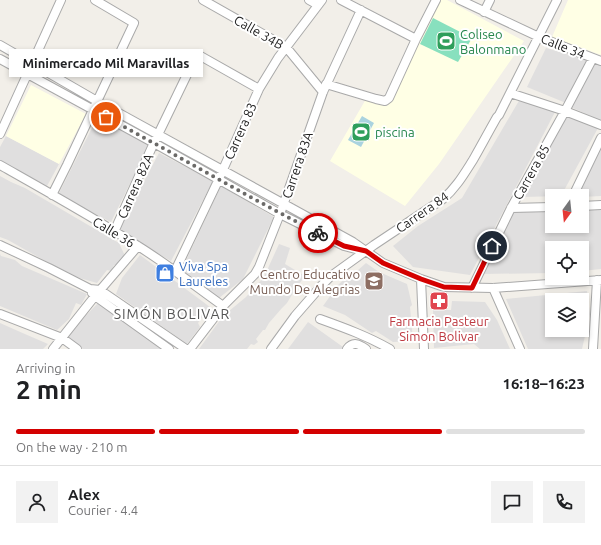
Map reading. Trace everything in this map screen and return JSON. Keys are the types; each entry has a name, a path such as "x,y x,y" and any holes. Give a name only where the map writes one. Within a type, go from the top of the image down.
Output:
{"street":[{"path":"0,134 61,0"},
{"path":"52,195 134,23 95,0"},
{"name":"Calle 34B","path":"203,0 286,47 323,92"},
{"path":"309,0 320,3"},
{"path":"341,0 416,39"},
{"path":"326,84 384,101 389,98 436,0"},
{"name":"Calle 34","path":"460,0 539,37 597,60"},
{"path":"484,12 490,0"},
{"name":"Carrera 84","path":"271,349 295,316 331,276 451,192 485,140 497,117 500,115 558,0"},
{"name":"Carrera 83","path":"175,271 219,179 259,89 286,47 320,3"},
{"name":"Carrera 83A","path":"190,349 223,306 255,274 280,214 326,84 361,10"},
{"path":"0,45 97,101 353,242 383,263 421,279 444,287 472,288 493,288 599,280 593,349"},
{"name":"Carrera 82A","path":"114,232 154,143 197,54 259,89"},
{"path":"0,59 280,214 344,246 366,251"},
{"name":"Carrera 85","path":"472,288 511,208 565,111 597,60"},
{"path":"510,93 565,111 601,125"},
{"path":"576,189 601,138"},
{"name":"Calle 36","path":"0,165 138,246 223,306"},
{"path":"589,206 601,205"},
{"path":"511,208 545,207"},
{"path":"0,245 90,289 186,349"},
{"path":"53,349 97,293 138,246"},
{"path":"421,279 424,349"},
{"path":"493,288 520,349"},
{"path":"97,293 169,349"},
{"path":"0,314 62,338 77,349"},
{"path":"320,320 358,333 390,349"},
{"path":"349,347 357,344 366,349"}],"shaded area":[{"path":"439,0 447,0 524,41 439,164 405,206 330,161 366,99 387,106"},
{"path":"568,0 601,0 601,55 552,37"},
{"path":"546,48 590,61 566,103 527,87"},
{"path":"596,62 601,64 601,121 571,107"},
{"path":"31,85 86,114 59,164 6,136"},
{"path":"520,99 555,112 470,275 413,267 393,246 418,226 462,198"},
{"path":"563,115 598,128 565,189 545,189 545,196 523,197"},
{"path":"97,118 149,145 111,222 58,195"},
{"path":"6,136 59,164 47,186 0,162 0,147"},
{"path":"601,146 601,196 589,197 589,189 581,189"},
{"path":"159,153 213,181 171,261 118,231"},
{"path":"0,176 25,188 119,243 125,256 118,265 114,265 111,271 107,270 97,283 76,277 0,237"},
{"path":"221,186 274,217 243,279 219,298 181,271"},
{"path":"601,206 601,269 589,270 589,241 545,241 545,273 482,274 512,212 545,209 545,233 589,233 589,207"},
{"path":"279,244 290,248 285,264 305,276 287,303 256,339 258,342 254,345 251,344 247,349 199,349 223,316 246,297 264,277"},
{"path":"0,254 1,256 15,260 22,266 87,294 81,305 76,303 69,319 57,330 0,306"},
{"path":"140,255 210,307 198,323 200,327 187,344 116,294 122,278"},
{"path":"366,263 379,272 407,284 412,305 410,307 413,341 393,342 376,331 372,333 345,315 323,306 338,285 353,271 357,271"},
{"path":"587,291 587,293 567,293"},
{"path":"545,295 545,337 585,337 582,349 528,349 506,299"},
{"path":"452,301 485,302 497,320 510,349 480,349 474,344 434,348 433,310 451,310"},
{"path":"99,302 162,349 83,349 65,337"},
{"path":"308,322 343,347 342,349 288,349"},
{"path":"0,323 48,344 43,349 0,349"}],"green space":[{"name":"Coliseo Balonmano","path":"433,18 472,38 458,62 420,44"}],"water":[{"name":"piscina","path":"362,116 374,123 361,147 348,140"}],"way so far":[{"path":"106,117 280,214 318,233"}],"place":[{"name":"Coliseo Balonmano","path":"446,41"},
{"name":"Minimercado Mil Maravillas","path":"106,117"},
{"name":"piscina","path":"361,132"},
{"name":"Viva Spa Laureles","path":"165,273"},
{"name":"Centro Educativo Mundo De Alegrias","path":"374,281"},
{"name":"Farmacia Pasteur Simon Bolivar","path":"439,301"}],"district":[{"name":"SIMÓN BOLIVAR","path":"172,314"}],"route":[{"path":"318,233 344,246 366,251 383,263 444,287 472,288 492,246"}]}
